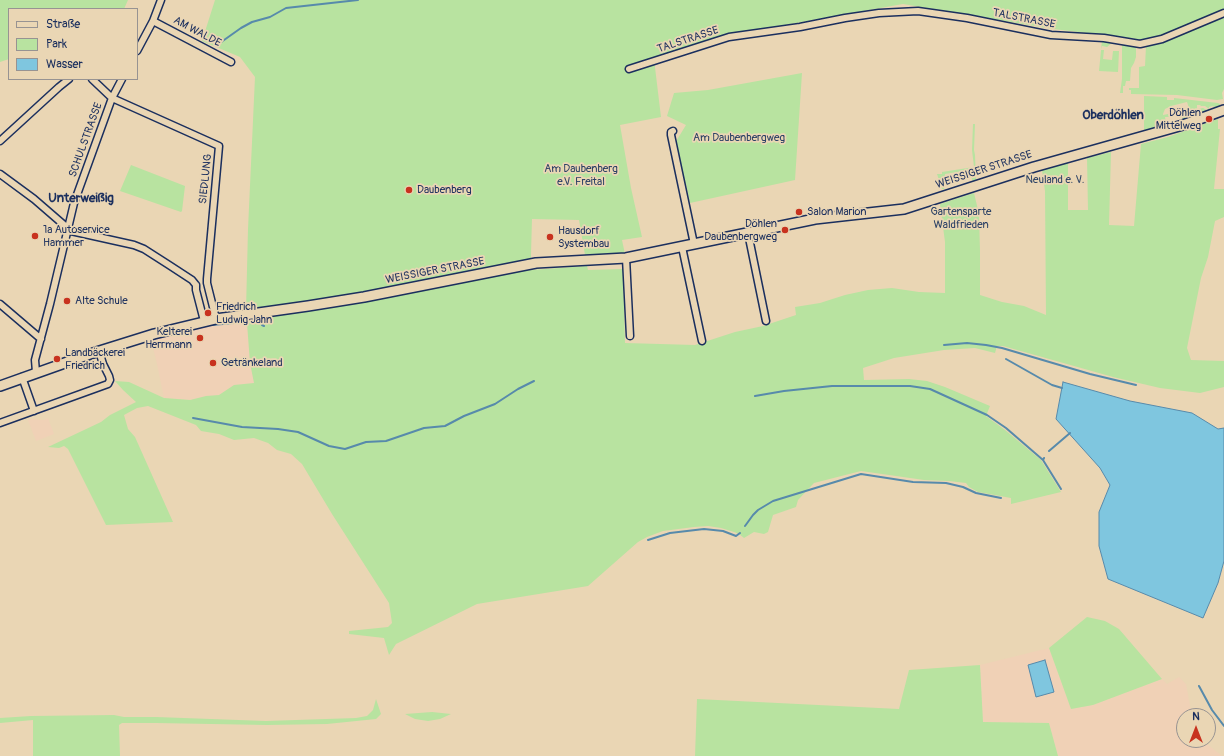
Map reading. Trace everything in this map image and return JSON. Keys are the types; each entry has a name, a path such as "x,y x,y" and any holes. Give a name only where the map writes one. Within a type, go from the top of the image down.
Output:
{"street":[{"path":"138,49 162,0"},
{"name":"TALSTRASSE","path":"629,69 729,37 878,13 918,11 967,18 1051,36 1104,38 1140,44 1162,39 1224,13"},
{"name":"AM WALDE","path":"153,20 231,62"},
{"path":"0,141 58,87 68,80"},
{"path":"93,80 112,98"},
{"name":"SCHULSTRASSE","path":"36,372 35,360 74,203 112,98 121,80"},
{"name":"SIEDLUNG","path":"112,98 219,146 207,283 216,319"},
{"name":"WEISSIGER STRASSE","path":"0,386 99,351 154,334 204,321 364,297 536,263 626,258 823,218 904,209 1034,167 1182,125 1224,110"},
{"path":"673,131 671,132 671,135 694,244"},
{"path":"0,174 34,199 71,231 125,242 142,248 192,280 196,285 204,321"},
{"path":"748,233 766,321"},
{"path":"682,247 702,341"},
{"path":"626,258 630,336"},
{"path":"196,285 207,283"},
{"path":"0,304 41,340"},
{"path":"0,423 108,384 110,376 103,364 99,351"},
{"path":"22,377 34,410"}],"shaded area":[{"path":"247,320 246,323 282,406 164,398 151,340 202,326"},
{"path":"48,418 54,434 36,441 28,420 44,420"},
{"path":"1049,648 1071,709 1093,705 1162,679 1167,684 1179,677 1186,684 1190,708 1176,708 1176,748 1212,748 1222,756 1058,756 1049,723 983,722 980,665"}],"green space":[{"path":"0,0 128,0 124,8 8,8 8,59 0,62"},
{"path":"215,0 1224,0 1224,11 1146,40 1053,29 903,4 729,35 654,59 661,117 620,125 631,188 642,237 622,240 625,254 585,255 579,220 532,219 531,270 587,266 588,270 623,269 625,343 695,345 796,315 795,307 820,303 868,290 892,288 919,292 945,293 945,242 940,204 974,193 979,214 980,295 1002,302 1024,306 1046,315 1045,191 1042,170 1068,163 1068,210 1088,210 1087,158 1111,152 1109,225 1134,226 1141,144 1168,137 1218,119 1218,129 1220,129 1214,189 1224,189 1224,217 1215,221 1208,257 1201,278 1187,348 1191,360 1224,361 1224,387 1200,393 1160,388 1113,377 1003,346 997,346 995,353 975,348 944,350 894,358 863,368 864,380 909,379 927,381 990,406 986,416 1041,460 1061,492 1011,504 1011,498 978,492 969,487 966,483 924,480 861,471 814,483 798,500 796,507 773,515 768,532 764,534 754,532 744,538 734,532 708,526 663,531 638,542 588,586 477,604 396,644 389,655 384,638 349,634 349,631 388,627 392,623 389,603 302,464 291,454 277,450 268,443 254,438 234,440 219,434 201,431 196,425 148,406 137,408 124,415 128,429 135,437 173,522 106,525 68,449 64,446 59,448 48,447 101,422 110,415 136,402 115,381 129,382 164,398 190,400 206,396 219,395 234,385 254,383 250,363 246,310 255,77 240,57 202,41"},
{"path":"1224,16 1223,99 1217,100 1177,95 1131,94 1131,90 1129,90 1129,88 1139,88 1139,67 1145,66 1146,46 1177,37"},
{"path":"1102,40 1113,42 1107,47 1102,46 1101,50"},
{"path":"1122,44 1134,45 1136,48 1136,57 1131,68 1130,81 1126,81 1125,86 1123,86 1123,93 1120,93 1122,79"},
{"path":"1101,50 1104,50 1103,59 1112,60 1113,51 1119,51 1118,72 1099,71"},
{"name":"Am Daubenbergweg","path":"802,73 795,180 690,203 686,184 683,182 675,143 686,125 667,116 674,93 708,90"},
{"path":"1144,96 1167,97 1167,100 1174,100 1174,98 1218,103 1220,104 1220,107 1215,108 1213,106 1209,107 1209,109 1205,106 1197,105 1197,109 1203,108 1209,111 1183,120 1182,117 1191,114 1187,102 1171,106 1165,109 1163,114 1168,114 1169,117 1165,117 1166,123 1169,122 1170,124 1144,131"},
{"path":"973,124 975,124 974,150 976,181 973,182 969,170 945,174 944,192 937,174 974,167 972,150"},
{"path":"131,165 185,186 182,211 181,212 120,191"},
{"path":"1087,617 1105,621 1119,629 1162,679 1093,705 1071,709 1049,648"},
{"path":"980,665 983,722 1049,723 1058,756 695,756 697,699 899,709 909,670"},
{"path":"376,699 381,714 376,719 327,724 267,725 122,723 119,725 120,756 33,756 33,720 0,723 0,718 31,716 114,715 124,717 266,721 356,718 367,716 373,710"},
{"path":"432,712 451,714 440,719 428,721 415,719 405,714"}],"water":[{"path":"1063,382 1130,401 1192,413 1218,429 1224,428 1224,561 1218,583 1203,618 1108,579 1099,546 1099,512 1110,485 1100,468 1056,419"},
{"path":"1045,660 1054,692 1036,697 1028,665"}],"waterway":[{"path":"217,45 252,22 270,17 286,8 358,0"},
{"path":"212,325 245,322"},
{"path":"944,345 967,343 1002,348 1090,374 1136,385"},
{"path":"1006,359 1052,385 1062,388"},
{"path":"193,418 242,427 278,429 298,432 329,446 345,449 366,442 386,441 424,428 445,426 464,416 495,404 518,389 534,381"},
{"path":"755,396 784,391 832,386 910,386 930,389 987,415 1006,428 1043,460 1044,458"},
{"path":"1049,451 1070,433"},
{"path":"1043,460 1061,489"},
{"path":"745,526 758,510 773,501 861,474 913,482 946,483 963,487 976,493 1001,498"},
{"path":"648,540 670,533 704,529 723,531 736,536 740,533"},
{"path":"1199,686 1212,710 1224,726"}],"place":[{"name":"Döhlen Mittelweg","path":"1209,119"},
{"name":"Daubenberg","path":"409,190"},
{"name":"Salon Marion","path":"799,212"},
{"name":"Döhlen Daubenbergweg","path":"785,230"},
{"name":"1a Autoservice Hammer","path":"35,236"},
{"name":"Hausdorf Systembau","path":"550,237"},
{"name":"Alte Schule","path":"67,301"},
{"name":"Friedrich Ludwig Jahn","path":"208,313"},
{"name":"Kelterei Herrmann","path":"200,338"},
{"name":"Landbäckerei Friedrich","path":"57,359"},
{"name":"Getränkeland","path":"213,363"}],"district":[{"name":"Oberdöhlen","path":"1113,116"},
{"name":"Unterweißig","path":"81,199"}],"park label":[{"name":"Am Daubenberg e.V. Freital","path":"581,175"},
{"name":"Neuland e. V.","path":"1055,180"},
{"name":"Gartensparte Waldfrieden","path":"961,218"}]}
